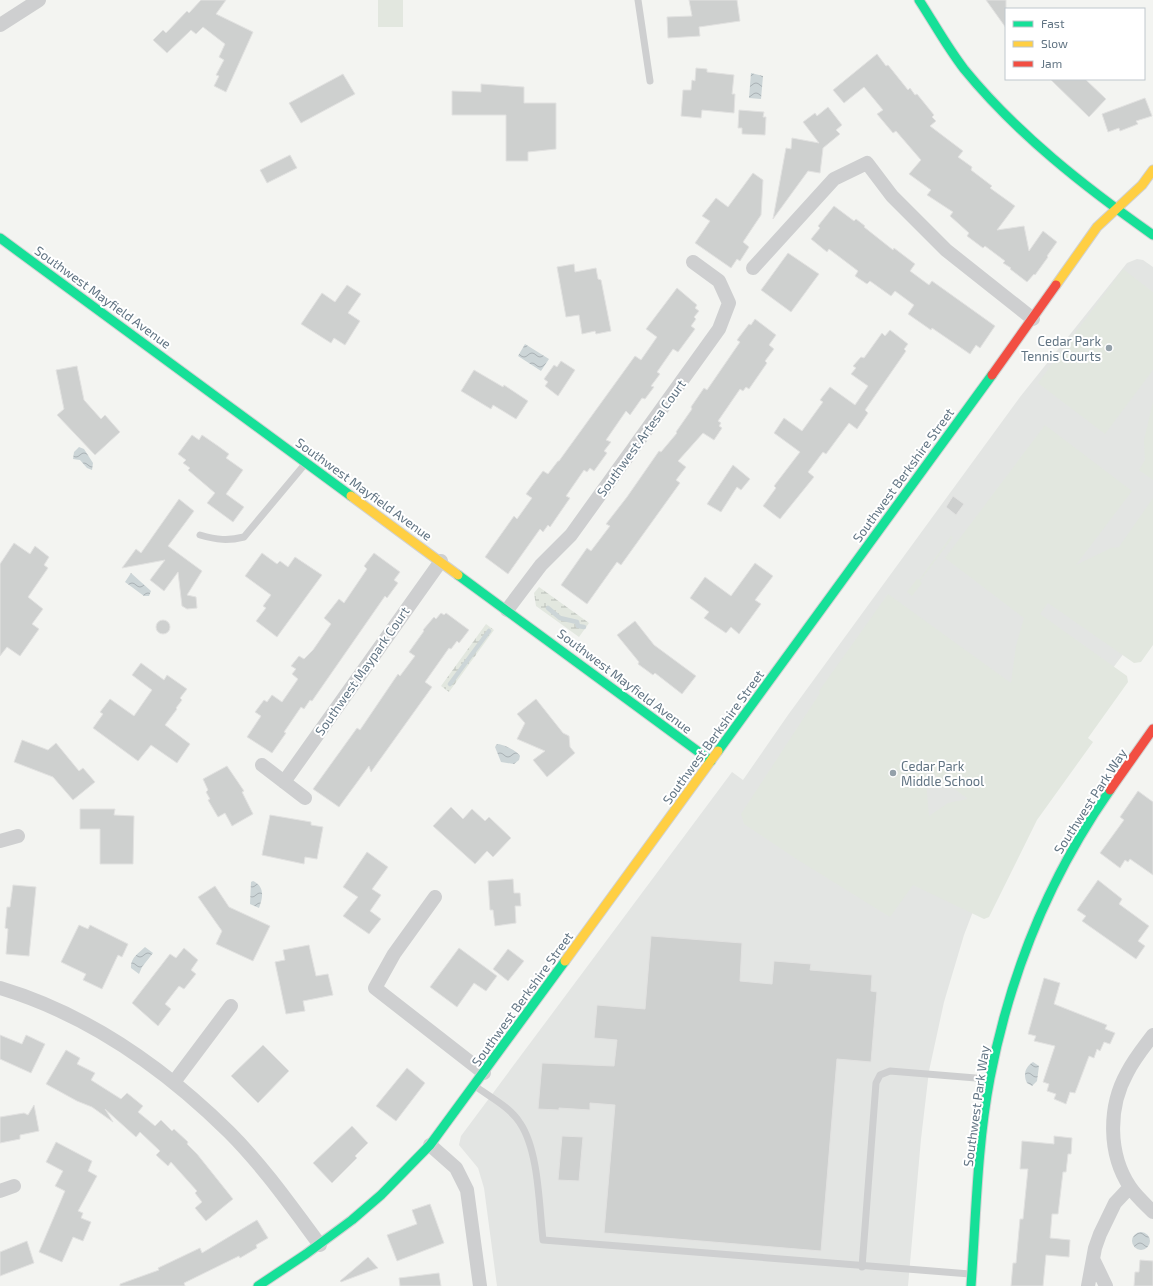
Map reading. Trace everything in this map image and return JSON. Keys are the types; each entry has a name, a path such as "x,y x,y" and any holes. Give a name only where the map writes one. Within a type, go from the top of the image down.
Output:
{"street":[{"path":"0,25 39,0"},
{"path":"919,0 971,77 1031,139 1078,180 1116,210 1153,235"},
{"path":"753,268 834,179 867,163 892,196 946,250 1033,319"},
{"name":"Southwest Berkshire Street","path":"258,1286 320,1245 381,1195 430,1145 475,1086 1033,319 1097,227 1142,185 1153,170"},
{"name":"Southwest Mayfield Avenue","path":"0,238 442,561 711,761"},
{"name":"Southwest Artesa Court","path":"507,610 541,565 570,535 719,329 729,303 719,281 693,262"},
{"name":"Southwest Maypark Court","path":"284,782 442,561"},
{"name":"Southwest Park Way","path":"971,1286 984,1120 990,1080 1011,994 1027,945 1051,891 1085,828 1153,729"},
{"path":"262,765 305,798"},
{"path":"0,841 18,836"},
{"path":"436,897 394,954 375,988 484,1073"},
{"path":"0,988 66,1014 118,1044 174,1082 230,1132 267,1175 320,1245"},
{"path":"174,1082 231,1006"},
{"path":"1153,1035 1126,1074 1118,1094 1113,1117 1114,1142 1119,1164 1130,1187 1153,1212"},
{"path":"430,1145 456,1168 467,1190 480,1286"},
{"path":"0,1191 14,1186"},
{"path":"1088,1286 1094,1261 1095,1248 1108,1217 1116,1203 1130,1187"},
{"path":"1094,1261 1106,1286"}],"lane":[{"path":"638,0 650,81"},
{"path":"200,535 218,541 230,541 244,537 307,463"},
{"path":"862,1266 876,1082 880,1075 890,1071 990,1080"},
{"path":"475,1086 510,1112 520,1122 528,1136 535,1169 543,1240 972,1274"}],"shaded area":[{"name":"Cedar Park Middle School","path":"1137,259 1143,260 1153,267 1153,614 1061,738 987,875 964,935 944,1002 929,1071 921,1139 908,1286 497,1286 484,1188 478,1168 459,1145 461,1136 732,772 743,780 788,715 1020,397 1127,263"}],"green space":[{"path":"378,0 403,0 403,27 378,27"},
{"name":"Cedar Park Tennis Courts","path":"1123,269 1153,292 1153,370 1105,434 1038,383"},
{"path":"1153,402 1153,480 1139,470 1145,460 1144,440"},
{"path":"1045,425 1132,491 1076,565 1111,548 1119,547 1153,498 1153,645 1141,662 1134,663 1048,603 1040,614 1127,676 1128,682 1088,738 1093,742 1037,820 989,917 984,919 913,885 890,917 798,860 744,824 741,814 820,693 819,691 888,594 1011,683 1016,646 1024,618 945,558","holes":["925,768 967,798 948,803 929,816"]},
{"path":"951,536 953,537 920,581 922,583 912,596 907,592 917,579 919,580"},
{"path":"539,587 589,623 579,637 536,606 534,593"},
{"path":"486,624 494,630 449,692 441,686"}],"water":[{"path":"751,73 763,76 761,99 749,98"},
{"path":"525,344 549,359 541,371 518,356"},
{"path":"79,447 84,449 93,463 92,470 87,468 80,460 73,459 74,452"},
{"path":"131,573 151,591 149,596 144,596 125,582"},
{"path":"497,744 506,746 516,752 520,756 519,760 514,764 501,762 495,747"},
{"path":"253,881 260,886 262,893 259,908 250,904 251,882"},
{"path":"145,947 153,953 142,967 139,974 131,968 131,964 135,956"},
{"path":"1033,1062 1039,1066 1037,1081 1032,1086 1027,1083 1025,1074 1028,1066"},
{"path":"1141,1232 1147,1235 1150,1241 1147,1247 1141,1250 1135,1247 1132,1241 1135,1235"}],"building":[{"path":"201,0 226,0 216,14 253,32 226,92 214,86 219,76 216,75 224,60 219,57 225,44 203,27 196,34 191,30 167,53 153,40 163,30 166,33 187,11 189,13"},
{"path":"689,0 737,0 740,21 699,27 700,36 668,38 667,17 692,16"},
{"path":"986,0 1006,0 1005,27"},
{"path":"877,54 908,90 910,88 915,95 917,94 934,115 932,117 936,121 930,126 963,151 958,157 972,167 971,170 992,186 990,188 1015,206 997,230 1024,226 1029,251 1043,231 1057,242 1035,275 1034,274 1027,282 1003,263 1005,261 985,246 983,248 967,236 969,233 950,216 953,212 927,195 931,190 909,174 921,160 896,131 893,133 877,114 883,110 864,87 844,103 833,90"},
{"path":"696,68 707,69 707,72 734,75 732,94 735,94 734,113 702,110 701,118 681,116 683,90 691,90 692,80 695,81"},
{"path":"343,74 355,94 301,123 289,103"},
{"path":"1051,80 1086,80 1106,99 1089,117"},
{"path":"481,84 524,87 524,103 556,103 556,149 528,152 528,161 506,161 506,115 452,115 452,91 481,92"},
{"path":"1145,98 1152,116 1136,121 1138,124 1120,131 1119,128 1108,132 1102,114"},
{"path":"828,107 842,125 836,130 840,134 823,148 820,173 808,171 773,219 786,148 791,149 792,138 819,143 803,122 815,113 817,116"},
{"path":"739,110 764,112 763,117 766,117 765,135 742,134 742,128 738,128"},
{"path":"290,155 297,168 267,183 260,170"},
{"path":"753,173 763,180 761,215 743,242 749,247 740,261 737,259 731,268 695,243 710,221 702,216 716,198 728,207"},
{"path":"834,206 854,221 856,219 893,250 894,248 915,264 910,271 929,285 932,281 995,326 980,348 976,345 970,354 932,328 931,330 908,314 914,305 895,291 891,296 870,281 867,284 855,276 858,271 829,249 827,252 811,239 820,228 818,226"},
{"path":"788,253 819,274 791,312 761,290"},
{"path":"574,264 575,272 596,268 598,279 601,280 611,331 596,334 595,331 582,334 579,315 566,317 557,267"},
{"path":"347,285 361,294 348,313 360,321 345,345 334,338 331,343 301,324 322,293 335,302"},
{"path":"677,288 697,305 695,308 699,311 694,317 696,319 691,326 695,329 678,352 673,349 657,372 660,374 651,386 654,387 645,399 642,398 630,415 626,411 606,440 611,442 604,451 607,453 594,471 590,468 587,472 584,470 566,496 570,498 550,527 548,525 543,532 540,529 508,574 485,557 514,516 517,519 532,498 526,494 543,471 548,474 559,461 635,356 641,360 657,337 646,329"},
{"path":"755,319 776,335 769,345 774,349 765,361 767,363 749,389 746,387 743,391 740,389 718,421 721,423 719,426 722,428 714,440 703,433 678,461 686,467 676,480 680,483 621,565 617,562 587,604 561,585 587,548 591,551 610,526 606,524 659,451 661,452 677,433 676,432 692,409 691,407 704,388 707,390 740,342 737,340 749,324 751,325"},
{"path":"890,330 908,344 904,349 906,351 865,410 868,413 857,429 849,423 826,454 823,452 808,472 814,477 780,519 763,506 776,488 774,486 800,452 774,433 784,418 802,431 823,402 820,400 830,387 855,405 868,386 851,374 856,368 853,366 861,357 864,358 882,333 885,336"},
{"path":"561,361 575,370 558,396 545,386 548,382 544,379 554,365 557,367"},
{"path":"77,366 84,400 101,419 105,415 120,432 95,455 57,415 64,409 56,370"},
{"path":"474,370 503,387 504,385 528,401 516,419 493,405 491,409 461,391"},
{"path":"192,435 199,440 202,435 229,454 226,458 243,470 226,494 244,507 233,522 207,503 215,493 188,470 190,468 183,463 186,460 178,454"},
{"path":"733,465 750,479 741,490 737,487 721,512 707,504"},
{"path":"953,496 964,504 956,515 946,507"},
{"path":"179,499 194,511 168,546 202,571 187,595 196,597 197,608 187,609 182,606 178,572 164,591 150,580 165,560 122,568 136,549 141,553"},
{"path":"14,543 30,554 35,546 49,557 44,565 48,568 28,597 43,609 32,624 39,629 20,656 7,647 0,656 0,564"},
{"path":"262,553 277,564 280,561 288,567 295,557 322,575 277,637 256,621 266,608 263,606 271,595 245,576"},
{"path":"374,553 400,572 394,580 398,583 387,598 385,596 312,701 310,700 304,709 301,707 272,753 247,737 261,716 255,712 264,700 267,702 272,695 282,702 298,679 292,674 296,669 291,666 299,656 304,659 313,650 331,624 324,618 339,599 344,603 367,569 364,566"},
{"path":"755,563 773,576 755,600 761,604 739,634 731,627 726,633 704,618 709,612 690,598 705,577 731,596"},
{"path":"441,613 444,615 446,613 469,630 459,643 457,641 451,649 449,648 425,682 432,687 371,772 369,766 339,807 313,789 357,728 360,730 398,674 400,676 415,656 409,652 424,631 423,630 434,617 436,619"},
{"path":"160,620 166,620 170,624 170,630 166,634 160,634 156,630 156,624"},
{"path":"635,621 654,645 696,676 682,694 655,673 653,675 638,664 639,662 617,635"},
{"path":"141,663 164,680 167,675 187,689 180,698 182,700 176,708 177,709 165,725 190,744 177,763 151,745 138,761 93,728 103,714 100,712 110,699 134,716 152,690 132,675"},
{"path":"536,699 563,733 569,736 570,747 575,753 547,777 533,760 545,751 517,739 525,723 517,714"},
{"path":"22,740 48,750 56,743 79,771 83,768 95,782 73,800 53,777 14,762"},
{"path":"227,766 244,791 242,792 253,814 232,826 225,813 218,817 208,800 210,799 206,792 208,790 203,779"},
{"path":"1138,791 1153,802 1153,875 1130,859 1128,862 1125,860 1120,868 1100,853 1124,820 1120,817"},
{"path":"451,807 463,819 472,809 485,821 489,817 511,838 493,857 487,851 475,864 433,826"},
{"path":"80,809 115,809 114,815 134,816 133,864 100,864 100,829 80,829"},
{"path":"270,815 311,822 311,825 323,827 317,859 305,857 304,864 262,855"},
{"path":"367,852 388,867 372,889 381,895 370,911 381,919 369,934 343,916 358,897 343,887"},
{"path":"513,879 514,893 520,893 521,906 515,906 516,923 495,926 493,910 490,910 488,881"},
{"path":"1098,880 1122,899 1119,904 1149,926 1138,941 1145,946 1136,959 1082,921 1086,916 1077,910"},
{"path":"13,885 36,887 29,956 6,954 8,929 5,928 7,907 10,907"},
{"path":"215,886 229,907 270,926 253,961 216,944 222,931 198,897"},
{"path":"79,925 88,929 90,925 128,944 122,957 118,955 102,989 83,980 86,974 61,962"},
{"path":"651,936 742,943 740,981 772,984 774,961 811,964 810,970 872,975 871,991 877,992 871,1062 837,1059 821,1251 604,1233 615,1105 590,1103 590,1110 559,1108 559,1110 538,1109 542,1063 614,1066 617,1040 594,1038 597,1005 645,1009"},
{"path":"309,945 316,976 328,974 333,995 303,1001 305,1011 286,1014 275,962 285,960 283,950"},
{"path":"184,948 198,960 191,970 196,974 184,989 179,986 165,1004 171,1009 158,1026 132,1003 170,954 176,958"},
{"path":"459,948 497,976 486,991 474,983 457,1007 430,987"},
{"path":"508,949 524,961 508,981 493,969"},
{"path":"1044,978 1060,983 1054,1004 1107,1025 1105,1029 1115,1033 1110,1044 1104,1042 1100,1051 1097,1049 1094,1058 1089,1056 1075,1093 1070,1092 1066,1104 1054,1099 1056,1094 1047,1091 1049,1084 1043,1082 1055,1046 1034,1041 1036,1036 1028,1034"},
{"path":"0,1035 22,1044 26,1035 45,1044 31,1073 0,1059"},
{"path":"263,1045 289,1071 258,1103 231,1076"},
{"path":"66,1050 80,1058 77,1064 95,1073 91,1080 121,1099 127,1093 143,1106 138,1112 155,1126 161,1120 172,1131 174,1129 188,1142 187,1144 197,1154 233,1199 206,1221 195,1208 202,1202 195,1193 197,1191 171,1162 168,1166 156,1155 160,1151 140,1132 136,1137 105,1109 113,1122 92,1107 77,1101 46,1084"},
{"path":"407,1068 425,1083 396,1121 376,1106"},
{"path":"34,1105 39,1131 20,1135 20,1139 0,1143 0,1117 24,1113 28,1115"},
{"path":"352,1126 368,1143 355,1156 357,1158 332,1183 313,1163"},
{"path":"562,1136 583,1137 579,1181 558,1180"},
{"path":"1054,1136 1072,1138 1071,1154 1068,1154 1066,1172 1063,1172 1058,1214 1052,1214 1050,1238 1070,1240 1069,1257 1046,1255 1043,1286 1011,1286 1013,1263 1016,1263 1020,1219 1023,1219 1028,1169 1020,1169 1022,1141 1054,1144"},
{"path":"56,1142 92,1161 88,1171 97,1176 78,1211 83,1213 81,1218 91,1222 83,1241 73,1237 62,1262 39,1252 65,1191 55,1186 63,1171 46,1162"},
{"path":"430,1204 444,1243 397,1261 387,1235 417,1224 412,1210"},
{"path":"257,1220 268,1238 256,1245 257,1248 240,1258 239,1256 184,1283 185,1286 120,1286 120,1284 159,1270 158,1268 200,1248 202,1253"},
{"path":"27,1241 34,1263 0,1276 0,1252"},
{"path":"368,1257 378,1268 341,1282 340,1281"},
{"path":"1140,1260 1153,1261 1153,1286 1134,1286 1135,1272 1139,1272"},
{"path":"439,1273 441,1286 400,1286 399,1278"}],"waterway":[{"path":"548,608 560,618 577,622 578,626 584,627"},
{"path":"450,684 489,631"}],"traffic: fast":[{"path":"919,0 958,61 1006,116 1077,179 1153,235"},
{"path":"0,238 351,496"},
{"path":"718,751 992,375"},
{"path":"458,575 711,761"},
{"path":"971,1286 982,1129 998,1039 1021,964 1051,891 1088,823 1110,790"},
{"path":"258,1286 306,1254 352,1220 381,1195 430,1145 565,961"}],"traffic: slow":[{"path":"1056,285 1097,227 1142,185 1153,170"},
{"path":"351,496 458,575"},
{"path":"565,961 718,751"}],"traffic: jam":[{"path":"992,375 1056,285"},
{"path":"1110,790 1153,729"}],"place":[{"name":"Cedar Park Tennis Courts","path":"1109,348"},
{"name":"Cedar Park Middle School","path":"893,773"}]}
